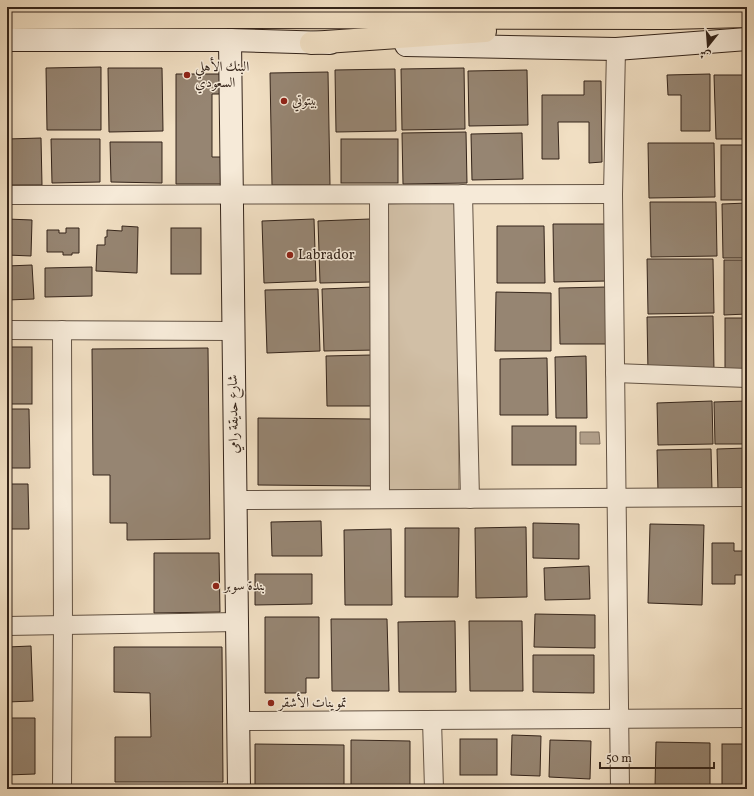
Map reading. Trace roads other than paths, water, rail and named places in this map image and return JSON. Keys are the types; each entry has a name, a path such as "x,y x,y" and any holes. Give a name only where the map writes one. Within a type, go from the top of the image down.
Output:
{"main road":[{"path":"7,18 669,18 747,16"},
{"path":"311,43 669,18"}],"street":[{"path":"230,40 233,17"},
{"path":"7,40 230,40 616,49 747,39"},
{"name":"شارع حديقة رامي","path":"230,40 239,789"},
{"path":"616,49 613,194 620,789"},
{"path":"463,194 470,499"},
{"path":"7,196 613,194"},
{"path":"379,195 380,499"},
{"path":"7,330 233,331"},
{"path":"62,330 62,789"},
{"path":"616,373 747,378"},
{"path":"236,500 747,497"},
{"path":"7,626 237,622"},
{"path":"238,721 747,718"},
{"path":"432,720 434,789"}],"place":[{"name":"البنك الأهلي السعودي","path":"187,75"},
{"name":"بيتوتي","path":"284,101"},
{"name":"Labrador","path":"290,255"},
{"name":"بندة سوبر","path":"216,586"},
{"name":"تموينات الأشقر","path":"271,703"}]}
